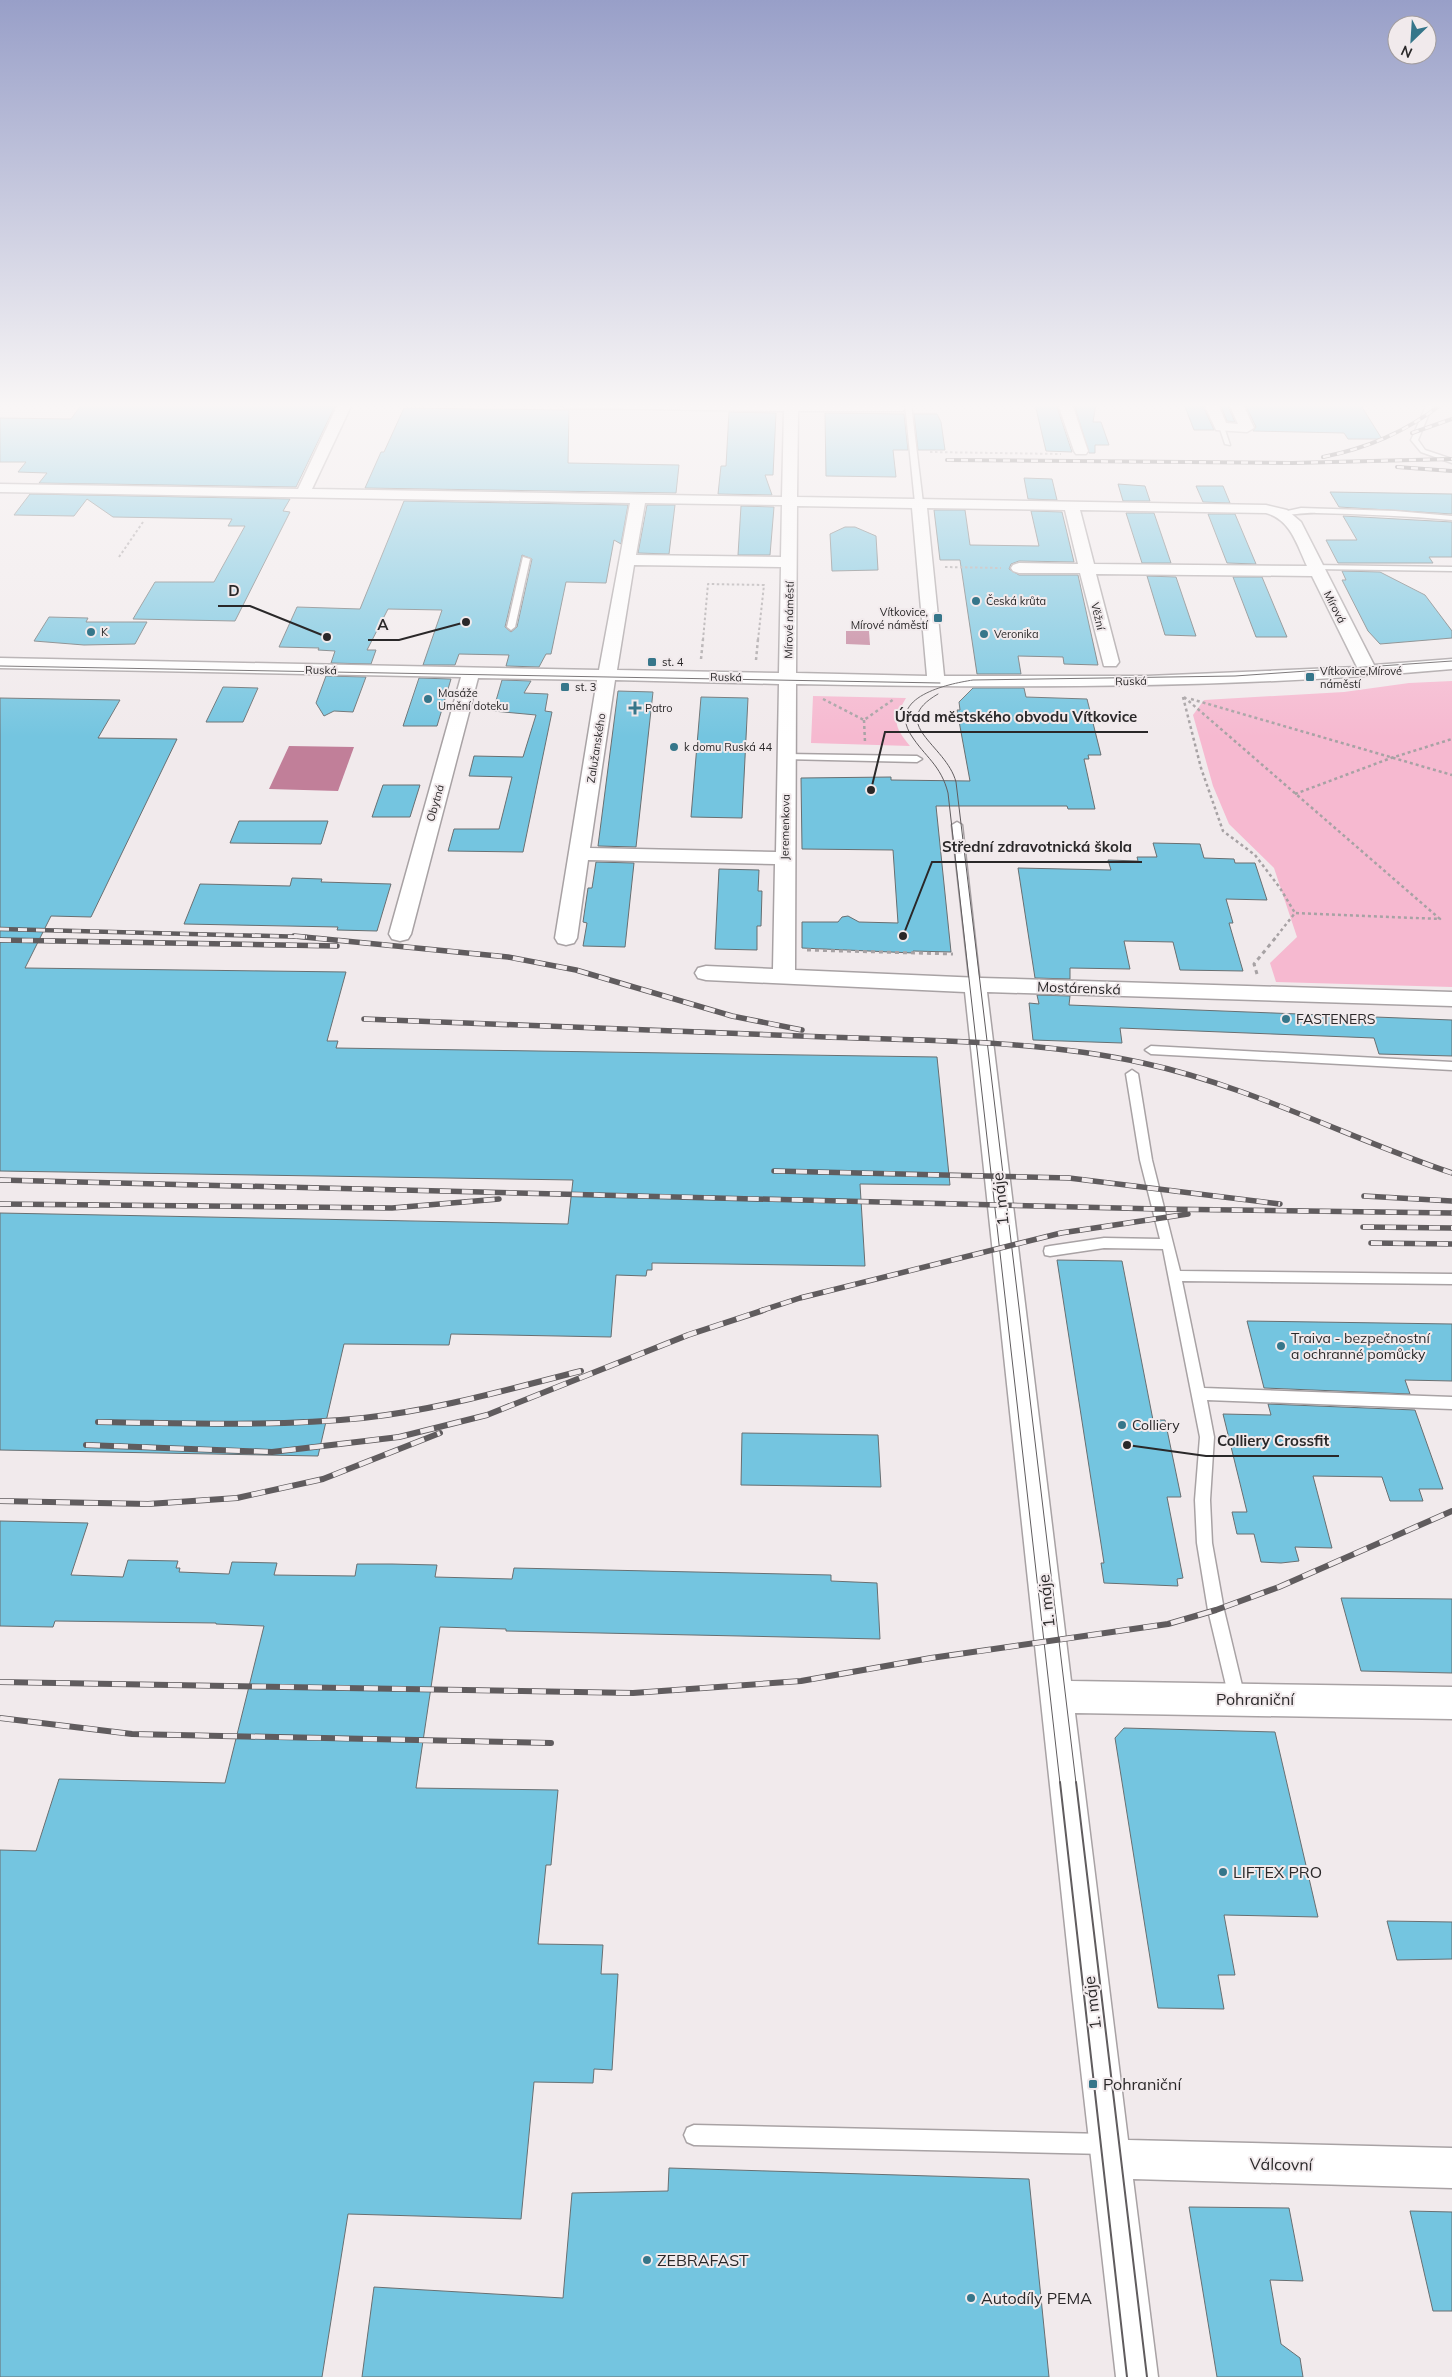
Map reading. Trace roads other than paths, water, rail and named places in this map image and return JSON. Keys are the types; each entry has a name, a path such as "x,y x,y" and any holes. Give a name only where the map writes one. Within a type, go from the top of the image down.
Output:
{"street":[{"name":"Zalužanského","path":"566,938 607,675 635,515"},
{"name":"Mírové náměstí","path":"788,678 791,515"},
{"path":"921,515 936,681"},
{"name":"Věžní","path":"1073,515 1110,662"},
{"name":"Mírová","path":"1284,515 1293,522 1368,670"},
{"path":"628,560 790,562"},
{"path":"1020,568 1316,569"},
{"name":"Ruská","path":"0,664 936,681 1165,681 1452,664"},
{"name":"Obytná","path":"400,934 471,672"},
{"name":"Jeremenkova","path":"784,976 788,678"},
{"path":"580,854 785,858"},
{"name":"Mostárenská","path":"706,973 975,984 1452,999"},
{"name":"1. máje","path":"975,984 1109,2152 1137,2377"},
{"name":"Pohraniční","path":"1057,1697 1452,1703"},
{"name":"Válcovní","path":"1109,2152 1452,2168"}],"lane":[{"path":"1416,515 1452,518"},
{"path":"511,627 526,559"},
{"path":"1316,569 1452,569"},
{"path":"786,756 917,759"},
{"name":"1. máje","path":"957,825 975,984"},
{"path":"1151,1050 1452,1066"},
{"path":"1132,1074 1146,1160 1168,1244 1207,1438 1203,1522 1216,1610 1237,1699"},
{"path":"1050,1251 1104,1243 1168,1244"},
{"path":"1174,1276 1452,1279"},
{"path":"1199,1394 1452,1403"},
{"path":"694,2135 1109,2152"}],"tram line":[{"path":"1060,1783 948,793 937,768 911,735 906,722 907,711 913,702 923,695 949,685 973,680 1235,676 1452,661"},
{"path":"0,666 940,683"},
{"path":"938,694 923,705 917,715 918,725 942,756 956,782 1076,1783"},
{"path":"1060,1782 1127,2377"},
{"path":"1076,1782 1147,2377"}],"railway":[{"path":"0,929 303,937"},
{"path":"294,936 303,937"},
{"path":"303,937 508,957 576,970 732,1016 802,1030"},
{"path":"0,940 337,946"},
{"path":"364,1019 945,1041 1025,1046 1104,1055 1183,1073 1222,1085 1452,1173"},
{"path":"774,1171 1069,1178 1280,1204"},
{"path":"0,1180 1158,1209 1452,1213"},
{"path":"1364,1196 1452,1201"},
{"path":"0,1204 392,1208 499,1199"},
{"path":"760,1311 800,1298 1061,1233 1188,1214"},
{"path":"1363,1227 1452,1228"},
{"path":"1371,1243 1452,1244"},
{"path":"86,1445 272,1452 399,1437 487,1415 688,1335 764,1310"},
{"path":"98,1422 197,1424 297,1423 363,1418 446,1404 581,1371"},
{"path":"0,1501 148,1504 237,1498 323,1479 440,1433"},
{"path":"0,1682 633,1693 801,1681 931,1658 1168,1624 1216,1610 1279,1587 1452,1511"},
{"path":"0,1718 132,1734 551,1743"}],"place":[{"name":"Česká krůta","path":"976,601"},
{"name":"Vítkovice, Mírové náměstí","path":"938,618"},
{"name":"A","path":"466,622"},
{"name":"K","path":"91,632"},
{"name":"Veronika","path":"984,634"},
{"name":"D","path":"327,637"},
{"name":"st. 4","path":"652,662"},
{"name":"Vítkovice,Mírové náměstí","path":"1310,677"},
{"name":"st. 3","path":"565,687"},
{"name":"Masáže Umění doteku","path":"428,699"},
{"name":"Patro","path":"635,708"},
{"name":"k domu Ruská 44","path":"674,747"},
{"name":"Úřad městského obvodu Vítkovice","path":"871,790"},
{"name":"Střední zdravotnická škola","path":"903,936"},
{"name":"FASTENERS","path":"1286,1019"},
{"name":"Traiva - bezpečnostní a ochranné pomůcky","path":"1281,1346"},
{"name":"Colliery","path":"1122,1425"},
{"name":"Colliery Crossfit","path":"1127,1445"},
{"name":"LIFTEX PRO","path":"1223,1872"},
{"name":"Pohraniční","path":"1093,2084"},
{"name":"ZEBRAFAST","path":"647,2260"},
{"name":"Autodíly PEMA","path":"971,2298"}]}
